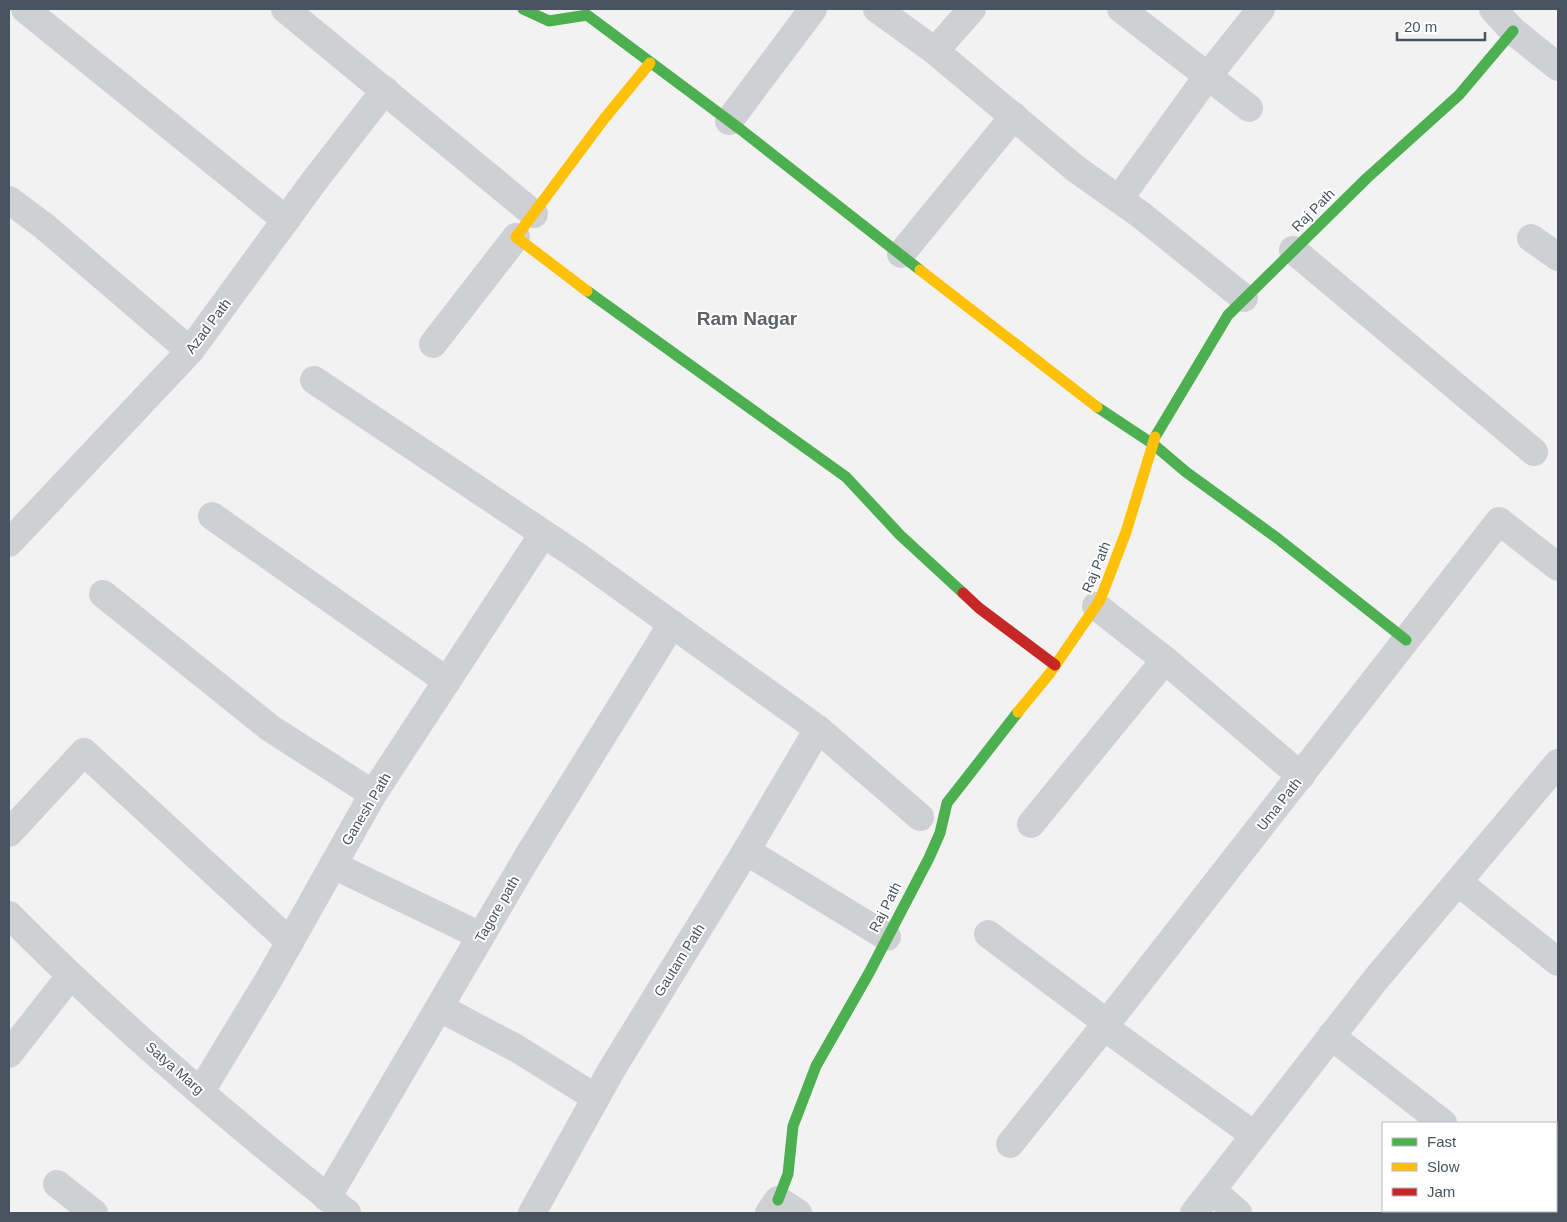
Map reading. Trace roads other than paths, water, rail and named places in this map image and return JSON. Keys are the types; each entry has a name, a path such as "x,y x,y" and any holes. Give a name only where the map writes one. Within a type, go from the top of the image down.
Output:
{"street":[{"path":"25,9 286,220"},
{"path":"285,9 534,214"},
{"path":"522,9 549,21 587,14 728,120 1077,393 1152,444 1186,472 1277,538 1406,640"},
{"path":"728,120 813,9"},
{"path":"877,9 935,51 1076,169 1119,199 1244,298"},
{"path":"935,51 972,9"},
{"path":"1121,9 1249,108"},
{"path":"1119,199 1207,77 1261,9"},
{"path":"1493,9 1513,31 1558,67"},
{"name":"Raj Path","path":"781,1209 788,1174 793,1126 816,1066 869,973 929,858 940,833 947,803 1001,732 1056,665 1100,600 1126,532 1156,432 1228,315 1367,178 1459,95 1513,31"},
{"path":"433,344 534,214 604,119 650,63"},
{"name":"Azad Path","path":"9,543 190,351 286,220 385,90"},
{"path":"901,254 1014,116"},
{"path":"9,200 44,226 190,351"},
{"path":"516,237 618,314 846,477 900,535 979,608 1056,665"},
{"path":"1531,238 1558,257"},
{"path":"1293,250 1534,452"},
{"path":"314,380 543,534 818,729 920,817"},
{"path":"212,516 447,681"},
{"name":"Uma Path","path":"1010,1144 1106,1025 1499,521 1558,567"},
{"name":"Ganesh Path","path":"201,1091 290,942 373,794 543,534"},
{"path":"103,594 270,728 373,794"},
{"path":"1096,606 1166,660 1301,776"},
{"name":"Tagore path","path":"337,1205 440,1008 481,936 528,856 672,624"},
{"path":"1031,824 1166,660"},
{"name":"Gautam Path","path":"532,1213 596,1098 818,729"},
{"path":"9,833 84,752 290,942"},
{"path":"1194,1213 1331,1036 1558,763"},
{"path":"746,851 887,937"},
{"path":"333,865 481,936"},
{"path":"1458,882 1558,962"},
{"name":"Satya Marg","path":"9,914 70,976 201,1091 337,1205"},
{"path":"988,934 1254,1135"},
{"path":"9,1054 70,976"},
{"path":"440,1008 516,1048 596,1098"},
{"path":"1331,1036 1442,1122"},
{"path":"57,1184 94,1213"},
{"path":"1212,1190 1238,1213"}],"district":[{"name":"Ram Nagar","path":"747,318"}]}
